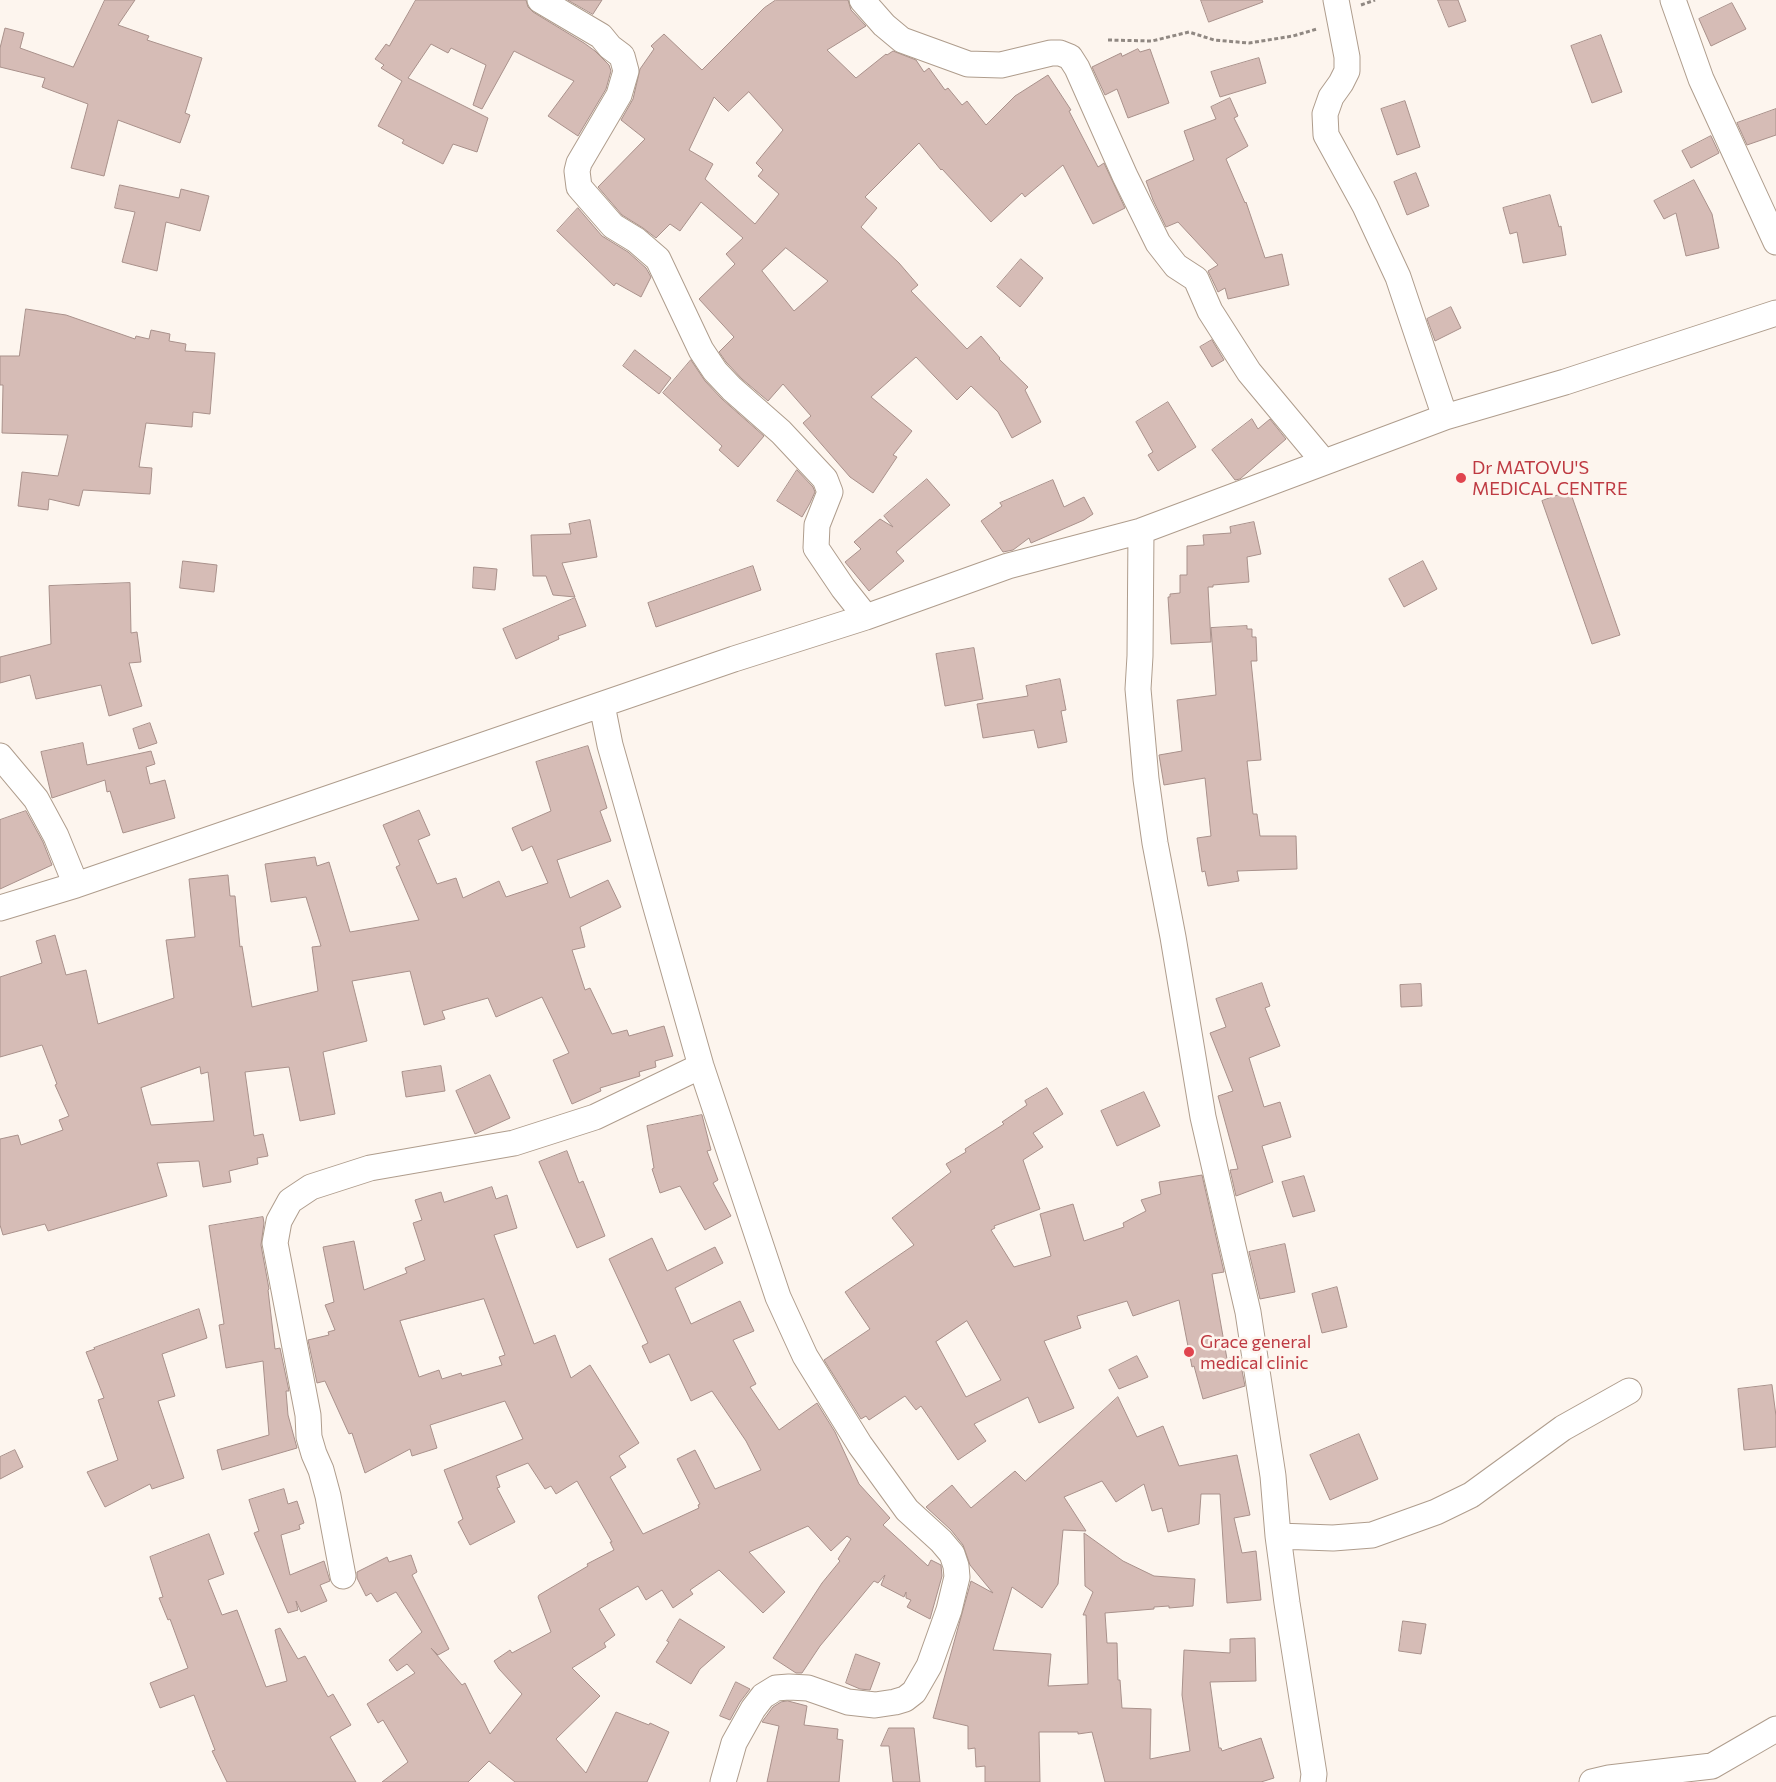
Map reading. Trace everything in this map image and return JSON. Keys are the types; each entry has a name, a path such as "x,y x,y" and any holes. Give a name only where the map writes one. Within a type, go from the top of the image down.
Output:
{"street":[{"path":"540,0 601,36 610,47 622,56 626,71 619,95 579,163 577,171 579,187 613,226 636,240 658,259 701,350 715,371 732,389 781,432 824,479 830,492 817,525 816,548 843,588 866,617"},
{"path":"862,0 884,25 902,40 968,64 1001,65 1051,53 1060,53 1070,57 1077,68 1125,176 1158,243 1176,266 1196,279 1210,311 1249,372 1324,462"},
{"path":"1673,0 1701,79 1776,242"},
{"path":"1338,7 1347,57 1347,71 1341,84 1331,97 1325,114 1326,135 1365,206 1398,278 1445,417"},
{"path":"0,908 76,885 734,659 866,617 1008,566 1141,531 1445,417 1565,382 1776,314"},
{"path":"1141,531 1138,689 1155,843 1204,1117 1248,1312 1273,1476 1278,1536 1314,1774 1313,1782"},
{"path":"602,705 610,745 701,1066 778,1297 805,1356 860,1445 907,1510 941,1541 952,1554 956,1566 957,1577 950,1610 929,1666 914,1692 900,1701 875,1705 848,1702 808,1688 789,1686 776,1688 763,1696 734,1743 724,1782"},
{"path":"0,756 36,799 56,836 76,885"},
{"path":"343,1576 328,1496 309,1436 308,1415 276,1242 279,1221 290,1201 310,1186 370,1168 514,1143 595,1117 701,1066"},
{"path":"1278,1536 1333,1538 1372,1535 1436,1512 1471,1494 1563,1428 1629,1391"},
{"path":"1592,1782 1609,1778 1712,1766 1776,1729"}],"path":[{"path":"1108,40 1152,41 1189,32 1214,40 1249,43 1293,36 1324,27 1338,7"}],"building":[{"path":"105,0 135,0 118,25 149,36 147,40 202,58 185,113 190,115 180,143 118,120 104,176 71,168 88,104 42,87 45,78 0,67 0,48 5,28 24,33 20,48 73,67"},
{"path":"416,0 526,0 528,7 533,12 595,51 609,65 611,71 606,89 578,136 548,116 574,81 514,51 482,109 473,105 486,65 451,48 448,53 431,44 408,78 488,118 477,152 453,144 443,164 402,143 404,140 378,126 402,81 381,68 384,65 375,59 386,44 389,46"},
{"path":"568,0 602,0 593,14"},
{"path":"776,0 848,0 851,10 866,26 827,50 856,78 886,54 893,51 916,60 924,72 929,68 945,90 948,88 962,105 967,101 986,125 1015,96 1048,75 1071,110 1069,111 1098,167 1104,163 1125,208 1093,224 1063,165 1025,197 1022,193 991,222 941,170 919,143 865,197 877,208 861,227 899,263 918,285 911,291 967,349 981,336 999,359 1028,387 1025,390 1041,422 1012,438 998,412 971,386 957,400 916,357 871,397 912,431 893,455 897,457 873,493 850,477 803,423 811,416 783,384 768,401 742,379 719,352 734,337 699,299 735,264 726,254 743,238 701,202 680,231 670,224 656,238 622,215 598,187 645,139 621,120 633,99 640,69 654,49 651,46 664,34 702,70 764,8","holes":["749,92 783,130 756,163 763,170 758,176 779,194 755,224 705,179 713,164 689,150 714,97 728,111","786,248 828,281 794,311 762,271"]},
{"path":"1201,0 1262,0 1263,2 1209,22"},
{"path":"1438,0 1458,0 1466,21 1449,27"},
{"path":"1732,3 1746,29 1711,46 1699,19"},
{"path":"1601,35 1622,92 1592,103 1571,46"},
{"path":"1138,49 1140,52 1150,49 1169,103 1128,118 1117,89 1105,95 1092,67 1121,53 1122,56"},
{"path":"1259,58 1266,83 1220,97 1211,72"},
{"path":"1230,98 1238,116 1234,118 1248,146 1226,159 1246,202 1265,258 1282,254 1289,285 1228,299 1225,288 1218,292 1208,271 1218,265 1178,222 1166,227 1146,181 1194,160 1184,131 1216,119 1211,107"},
{"path":"1405,101 1420,147 1397,155 1381,109"},
{"path":"1776,109 1776,135 1747,145 1737,123"},
{"path":"1711,136 1719,153 1691,168 1682,151"},
{"path":"1416,173 1429,206 1407,215 1394,182"},
{"path":"1694,180 1712,214 1719,248 1686,256 1676,213 1664,219 1654,201"},
{"path":"120,185 179,198 181,189 209,196 200,231 166,222 157,271 122,262 135,212 115,208"},
{"path":"1550,195 1559,227 1561,226 1566,255 1523,263 1517,232 1510,234 1503,208"},
{"path":"578,208 602,236 628,252 646,268 651,277 641,297 616,283 614,286 557,231"},
{"path":"1021,259 1043,278 1020,307 997,287"},
{"path":"1451,307 1461,328 1435,341 1427,319"},
{"path":"26,309 66,315 135,339 136,336 149,339 151,330 170,334 169,341 186,344 185,351 215,353 210,414 193,412 192,427 146,423 139,467 152,468 150,494 83,490 79,506 49,499 48,510 18,506 22,472 58,476 68,435 2,433 3,385 0,385 0,356 19,356"},
{"path":"1212,340 1224,360 1212,367 1200,347"},
{"path":"635,350 671,378 659,394 623,366"},
{"path":"691,360 705,381 722,399 764,436 738,467 719,450 722,446 663,393"},
{"path":"1168,402 1196,447 1158,471 1148,455 1153,452 1136,422"},
{"path":"1252,419 1258,429 1270,419 1286,439 1240,479 1235,480 1212,450"},
{"path":"797,470 813,487 815,492 802,517 777,501"},
{"path":"927,479 950,505 896,552 904,561 869,591 845,562 861,549 854,542 880,519 893,527 884,516"},
{"path":"1053,480 1064,507 1084,497 1093,514 1084,520 1031,543 1029,538 1013,550 1003,552 981,521 1002,506 1000,503"},
{"path":"1570,491 1620,635 1592,644 1542,501"},
{"path":"590,520 597,557 562,563 575,597 553,595 546,576 533,576 531,535 571,534 569,524"},
{"path":"1254,522 1261,554 1247,557 1249,582 1208,587 1211,642 1171,644 1168,597 1170,597 1170,594 1180,593 1180,575 1187,575 1187,546 1204,545 1203,535 1231,533 1230,527"},
{"path":"183,561 217,565 214,592 180,588"},
{"path":"1423,561 1437,589 1404,607 1389,579"},
{"path":"753,566 761,590 656,627 648,603"},
{"path":"474,567 497,569 495,590 473,588"},
{"path":"130,583 131,633 137,632 141,662 129,663 142,706 109,716 101,685 36,699 30,675 0,683 0,657 51,644 49,586"},
{"path":"575,598 586,626 558,636 559,639 516,659 503,629"},
{"path":"1247,626 1247,629 1252,629 1252,637 1256,637 1257,661 1251,661 1261,760 1247,761 1253,814 1257,814 1260,836 1296,836 1297,869 1237,871 1239,881 1208,886 1205,871 1202,872 1197,838 1211,836 1205,778 1164,785 1159,755 1182,751 1177,700 1216,695 1211,628"},
{"path":"974,648 983,699 945,706 936,654"},
{"path":"1060,679 1066,710 1061,711 1067,742 1038,748 1034,730 983,738 977,704 1028,696 1026,686"},
{"path":"150,723 157,743 139,749 133,729"},
{"path":"83,743 87,765 151,751 155,764 146,767 150,784 165,780 175,818 123,833 110,791 107,792 105,780 52,798 41,752"},
{"path":"588,746 607,808 600,811 611,841 557,860 570,898 608,880 621,907 580,927 585,947 572,950 585,990 590,988 612,1034 627,1030 629,1036 664,1026 673,1056 655,1061 656,1067 639,1072 640,1076 600,1088 601,1091 572,1104 553,1060 569,1053 542,997 496,1017 488,998 442,1011 445,1019 424,1025 410,971 352,981 367,1041 323,1052 335,1114 300,1121 289,1067 245,1072 254,1136 263,1134 268,1156 257,1158 258,1164 229,1171 231,1182 203,1187 199,1161 157,1163 167,1196 48,1231 45,1224 3,1235 0,1225 0,1139 18,1135 21,1145 63,1130 59,1120 69,1116 55,1085 57,1084 42,1045 0,1057 0,977 42,963 36,941 55,935 66,975 86,970 98,1024 174,998 166,940 195,937 189,879 228,875 230,896 235,896 240,947 242,946 252,1007 318,991 312,947 321,946 306,897 271,902 265,864 315,857 317,866 329,862 350,932 419,920 396,867 400,865 383,825 419,810 430,835 418,840 437,884 456,878 463,898 499,881 506,897 548,883 532,846 522,851 512,828 551,811 536,762","holes":["200,1067 201,1074 208,1072 214,1121 151,1125 141,1088"]},
{"path":"26,811 43,842 52,865 0,889 0,820"},
{"path":"1262,983 1270,1006 1265,1008 1280,1046 1249,1058 1264,1107 1280,1102 1291,1137 1262,1146 1273,1182 1236,1196 1230,1170 1238,1169 1218,1096 1233,1091 1210,1033 1226,1027 1216,999"},
{"path":"1421,984 1422,1006 1401,1007 1400,985"},
{"path":"441,1066 445,1091 406,1097 402,1072"},
{"path":"490,1075 510,1118 475,1134 456,1091"},
{"path":"1047,1088 1063,1114 1033,1133 1043,1147 1023,1160 1040,1209 994,1226 995,1228 991,1230 1014,1267 1051,1256 1040,1214 1073,1204 1084,1241 1124,1227 1123,1223 1146,1211 1141,1200 1161,1194 1159,1182 1202,1175 1224,1272 1212,1274 1227,1359 1239,1355 1245,1386 1203,1399 1194,1366 1192,1367 1179,1300 1133,1316 1127,1301 1077,1316 1081,1328 1044,1341 1074,1408 1039,1423 1028,1397 974,1424 986,1441 958,1460 921,1406 916,1410 905,1396 869,1420 866,1416 861,1419 824,1360 870,1329 845,1292 914,1245 892,1218 951,1172 946,1164 966,1152 965,1149 1004,1124 1002,1122 1027,1105 1025,1101","holes":["967,1321 1001,1380 966,1397 936,1342"]},
{"path":"1144,1092 1160,1126 1117,1146 1101,1111"},
{"path":"702,1115 711,1150 707,1151 718,1180 713,1183 731,1216 705,1230 680,1186 660,1193 652,1169 654,1168 647,1126"},
{"path":"567,1151 579,1183 583,1181 605,1236 577,1248 539,1162"},
{"path":"1304,1176 1315,1211 1293,1217 1282,1182"},
{"path":"492,1187 496,1199 507,1195 517,1228 494,1235 534,1344 555,1335 571,1378 590,1365 639,1443 619,1456 626,1467 610,1477 643,1534 699,1508 698,1505 700,1504 677,1459 695,1450 715,1489 761,1470 746,1441 712,1391 691,1401 669,1354 650,1363 642,1346 648,1343 609,1259 652,1238 667,1271 715,1247 723,1263 675,1288 691,1324 740,1301 754,1331 733,1340 756,1384 750,1387 779,1430 817,1403 835,1432 859,1484 890,1518 883,1525 928,1566 931,1560 941,1565 942,1576 930,1619 907,1607 911,1600 906,1598 906,1592 904,1597 881,1585 885,1575 878,1583 874,1581 820,1646 802,1673 796,1673 773,1658 822,1583 840,1561 838,1559 851,1539 847,1536 831,1551 808,1526 749,1552 785,1592 763,1613 719,1570 690,1590 693,1594 673,1608 662,1590 646,1600 638,1586 599,1609 615,1635 604,1643 606,1647 572,1668 600,1696 556,1739 586,1773 616,1712 649,1725 650,1723 669,1732 647,1782 515,1782 489,1761 468,1782 382,1782 408,1762 383,1720 378,1723 367,1704 415,1673 407,1664 397,1671 389,1660 422,1632 396,1592 377,1602 371,1593 366,1596 357,1578 357,1572 387,1557 389,1562 411,1555 417,1572 412,1575 449,1649 438,1655 431,1648 462,1685 465,1683 490,1734 522,1694 494,1661 510,1650 512,1653 551,1632 538,1597 539,1595 588,1566 587,1564 614,1550 610,1542 612,1542 577,1481 556,1494 551,1486 545,1489 528,1463 496,1476 500,1487 497,1488 515,1522 470,1545 458,1522 463,1519 444,1470 523,1439 505,1401 430,1425 437,1448 412,1456 410,1449 365,1473 352,1433 349,1434 325,1381 317,1383 308,1340 329,1335 328,1332 335,1330 325,1305 334,1302 323,1247 354,1241 364,1290 407,1273 405,1268 425,1260 413,1223 422,1220 415,1200 441,1192 444,1202","holes":["484,1299 505,1355 499,1357 502,1365 462,1376 461,1373 442,1379 439,1370 419,1377 400,1321"]},
{"path":"263,1217 261,1245 269,1289 275,1349 280,1348 289,1391 286,1391 288,1415 297,1448 222,1470 217,1450 269,1435 263,1361 226,1368 219,1325 224,1324 209,1226"},
{"path":"1285,1244 1295,1292 1260,1299 1249,1252"},
{"path":"1337,1287 1347,1327 1322,1333 1312,1294"},
{"path":"199,1309 207,1338 162,1354 175,1396 158,1401 184,1478 152,1489 150,1484 105,1507 87,1472 118,1460 98,1400 104,1398 86,1352"},
{"path":"1137,1356 1148,1377 1119,1389 1109,1370"},
{"path":"1772,1385 1776,1416 1776,1447 1744,1450 1738,1389"},
{"path":"1118,1397 1137,1437 1163,1426 1179,1466 1237,1455 1250,1515 1234,1518 1242,1553 1256,1551 1261,1600 1227,1603 1220,1494 1201,1494 1199,1524 1168,1532 1162,1508 1152,1511 1144,1484 1116,1502 1102,1481 1064,1497 1086,1531 1063,1530 1058,1584 1042,1608 1012,1587 993,1650 1051,1654 1048,1686 1088,1684 1086,1615 1083,1615 1093,1592 1085,1586 1084,1533 1123,1561 1154,1576 1195,1579 1193,1606 1154,1607 1154,1609 1105,1613 1107,1643 1117,1643 1118,1680 1120,1680 1122,1708 1151,1709 1150,1759 1190,1751 1182,1695 1184,1650 1230,1653 1230,1639 1255,1638 1256,1681 1210,1682 1219,1748 1222,1751 1261,1738 1274,1778 1261,1782 1105,1782 1092,1732 1078,1734 1078,1732 1039,1732 1040,1782 985,1782 985,1766 976,1767 975,1748 968,1749 968,1726 933,1718 971,1581 993,1593 970,1565 963,1545 951,1530 926,1507 952,1485 971,1508 1015,1471 1025,1481"},
{"path":"1359,1434 1378,1479 1330,1500 1310,1455"},
{"path":"15,1450 23,1467 0,1479 0,1457"},
{"path":"284,1489 288,1504 297,1501 304,1523 299,1525 300,1529 281,1535 290,1575 324,1561 330,1581 320,1585 327,1601 301,1612 296,1601 298,1610 288,1613 254,1533 259,1531 249,1500"},
{"path":"209,1534 224,1574 208,1580 222,1615 237,1610 266,1687 287,1681 275,1630 280,1628 298,1659 305,1656 328,1697 333,1694 351,1725 330,1737 356,1782 227,1782 212,1751 215,1750 194,1695 160,1708 150,1683 188,1668 170,1619 168,1620 159,1598 163,1597 150,1557"},
{"path":"680,1619 725,1647 700,1669 691,1684 656,1662 669,1642 667,1641"},
{"path":"1403,1621 1426,1624 1421,1654 1399,1651"},
{"path":"856,1654 880,1663 870,1690 860,1689 846,1683"},
{"path":"736,1682 750,1689 730,1720 720,1716"},
{"path":"788,1701 807,1706 804,1725 838,1729 837,1739 843,1740 839,1782 767,1782 779,1726 762,1722 773,1707 781,1702"},
{"path":"889,1728 914,1728 920,1782 893,1782 889,1746 881,1746"}],"place":[{"name":"Dr MATOVU'S MEDICAL CENTRE","path":"1461,478"},
{"name":"Grace general medical clinic","path":"1189,1352"}]}
